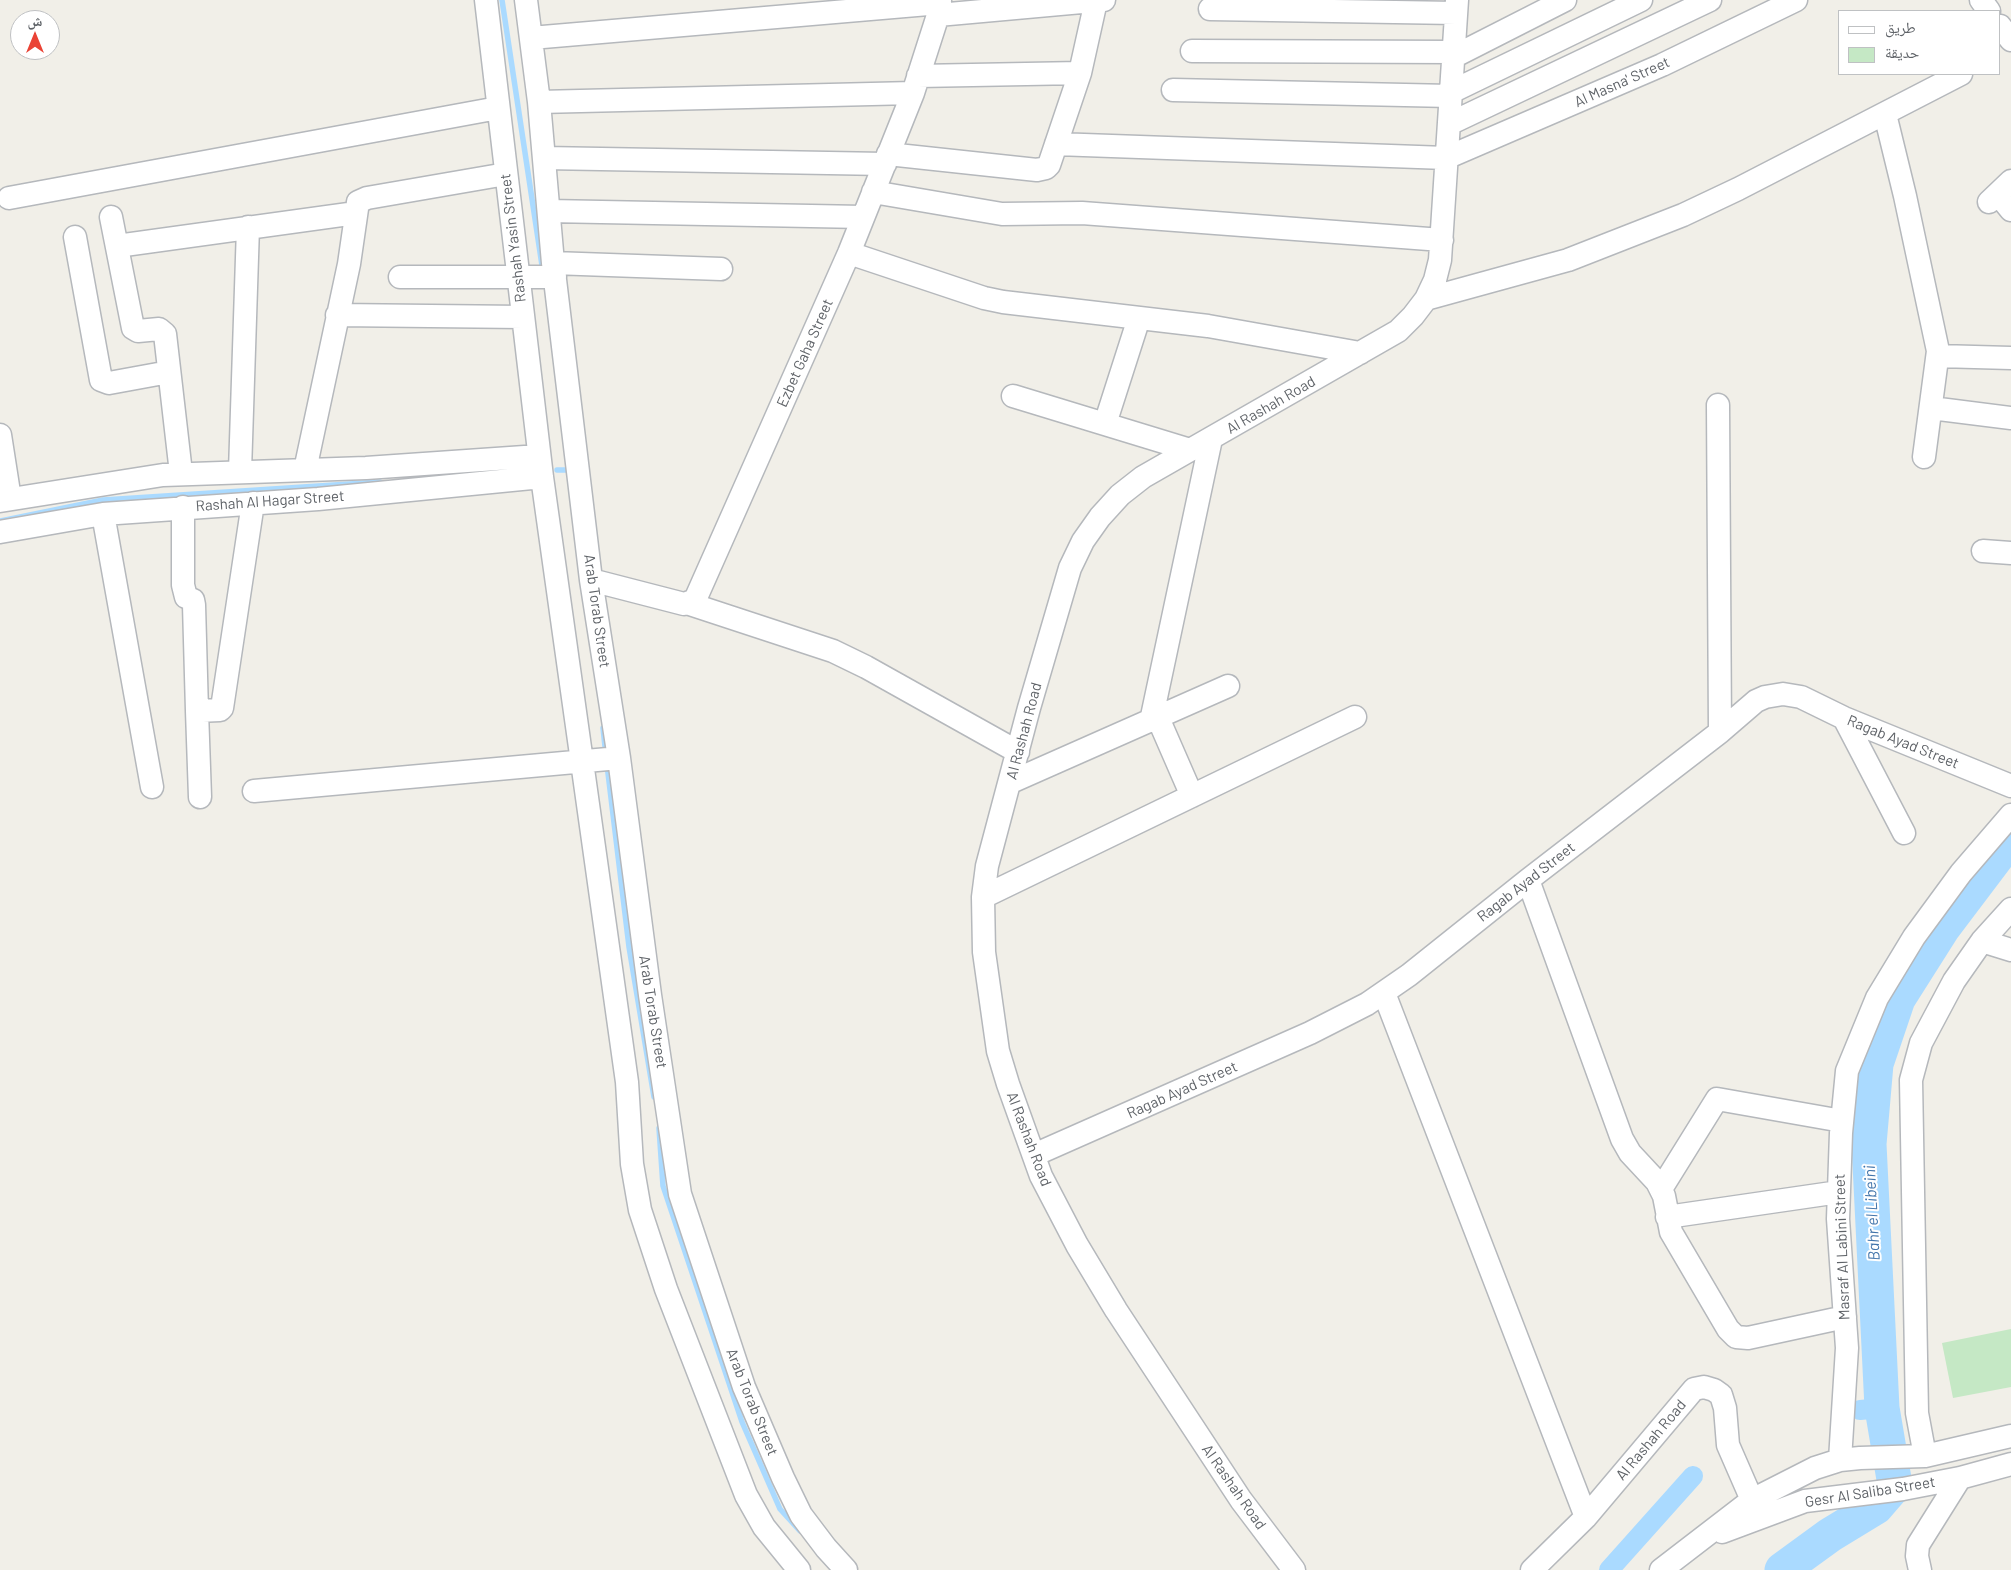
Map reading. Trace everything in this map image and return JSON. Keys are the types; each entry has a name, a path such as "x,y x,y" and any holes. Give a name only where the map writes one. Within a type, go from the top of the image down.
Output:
{"street":[{"name":"Rashah Yasin Street","path":"486,0 506,174 541,275 523,317 555,422"},
{"name":"Rashah Yasin Street","path":"526,0 539,102 549,211 541,275 555,422 540,467"},
{"path":"531,38 940,6 1100,0 1080,73 1049,165 1037,170 886,159 544,158"},
{"path":"1192,51 1454,54 1565,0"},
{"path":"1173,90 1451,94 1641,0"},
{"path":"1450,124 1710,0"},
{"name":"Al Masna' Street","path":"1446,158 1662,65 1796,0"},
{"name":"Ezbet Gaha Street","path":"690,604 695,600 849,253 915,84 940,6"},
{"path":"1210,9 1457,7"},
{"name":"Al Rashah Road","path":"1294,1570 1242,1500 1116,1310 1077,1245 1042,1176 1008,1084 998,1051 984,952 983,897 987,866 1070,568 1083,541 1100,517 1120,495 1143,476 1212,439 1398,331 1413,316 1426,298 1437,273 1442,240 1457,7"},
{"path":"2001,27 2011,40"},
{"path":"539,102 915,84 1080,73"},
{"path":"1426,298 1568,260 1683,215 1960,75"},
{"path":"9,198 498,108"},
{"path":"1885,114 1909,215 1938,356 1924,457"},
{"path":"1056,144 1446,158"},
{"path":"305,470 349,264 356,206 361,199 506,174"},
{"path":"873,192 1002,214 1082,213 1442,240"},
{"path":"549,211 863,217"},
{"path":"116,246 356,212"},
{"path":"111,217 133,328 138,331 159,329 164,332 181,473"},
{"path":"240,471 248,228"},
{"path":"76,237 101,380 109,383 169,372"},
{"path":"849,253 984,298 1229,329 1360,353"},
{"path":"400,278 721,269"},
{"path":"337,315 523,317"},
{"path":"1105,424 1138,318"},
{"path":"1938,356 2011,358"},
{"path":"1013,396 1190,450"},
{"path":"1718,406 1720,732"},
{"path":"1932,408 2011,418"},
{"name":"Arab Torab Street","path":"555,422 591,580 600,759 632,1164 640,1210 666,1288 746,1494 764,1527 799,1570"},
{"path":"0,435 5,500"},
{"path":"1192,796 1154,720 1212,439"},
{"name":"Rashah Al Hagar Street","path":"5,500 124,479 181,473 540,467"},
{"name":"Rashah Al Hagar Street","path":"0,532 103,514 328,498 540,467"},
{"name":"Arab Torab Street","path":"540,467 650,995 680,1194 744,1387 783,1478 801,1515 846,1570"},
{"path":"197,710 220,710 222,708 253,503"},
{"path":"183,507 183,585 186,596 193,600 194,605 200,797"},
{"path":"103,514 152,787"},
{"path":"1983,551 2011,553"},
{"path":"591,580 690,604 833,651 866,667 1018,752"},
{"path":"1011,782 1228,686"},
{"name":"Ragab Ayad Street","path":"1034,1155 1342,1018 1384,993 1720,732 1756,701 1773,695 1783,694 1801,698 1844,718 2011,786"},
{"path":"983,897 1355,717"},
{"path":"1844,718 1904,833"},
{"path":"254,791 600,759"},
{"name":"Masraf Al Labini Street","path":"1850,1459 1847,1348 1838,1219 1842,1121 1847,1071 1877,998 1914,937 1955,881 2011,815"},
{"path":"1528,880 1622,1140 1630,1154 1660,1188 1667,1217 1676,1240 1728,1329 1736,1337 1748,1338 1845,1317"},
{"path":"1921,1456 1917,1413 1911,1080 1922,1043 1954,981 1982,941 2010,911"},
{"path":"1982,941 2011,950"},
{"path":"1384,993 1586,1516"},
{"path":"1660,1188 1717,1099 1842,1121"},
{"path":"1667,1217 1839,1192"},
{"name":"Al Rashah Road","path":"1532,1570 1586,1516 1694,1390 1704,1387 1714,1390 1721,1396 1725,1408 1728,1446 1752,1500"},
{"name":"Gesr Al Saliba Street","path":"1661,1570 1703,1540 1752,1500 1815,1468 1850,1459 1921,1456 2011,1436"},
{"name":"Gesr Al Saliba Street","path":"1703,1540 1805,1501 1903,1489 1953,1479 2011,1464"},
{"path":"1920,1570 1917,1556 1918,1546 1953,1479"}],"green space":[{"path":"2011,1329 2011,1387 1953,1398 1942,1343"}],"waterway":[{"path":"502,0 543,272"},
{"path":"557,470 568,470"},
{"path":"0,521 103,500 380,482"},
{"path":"603,728 606,756"},
{"path":"607,765 629,947 654,1097"},
{"name":"Bahr el Libeini","path":"1782,1570 1830,1535 1876,1507 1895,1485 1882,1408 1869,1144 1876,1064 1898,999 1943,928 2011,838"},
{"path":"659,1128 663,1186 742,1422 780,1509 800,1531"},
{"path":"1860,1410 1882,1408"},
{"path":"1609,1570 1693,1476"}]}
